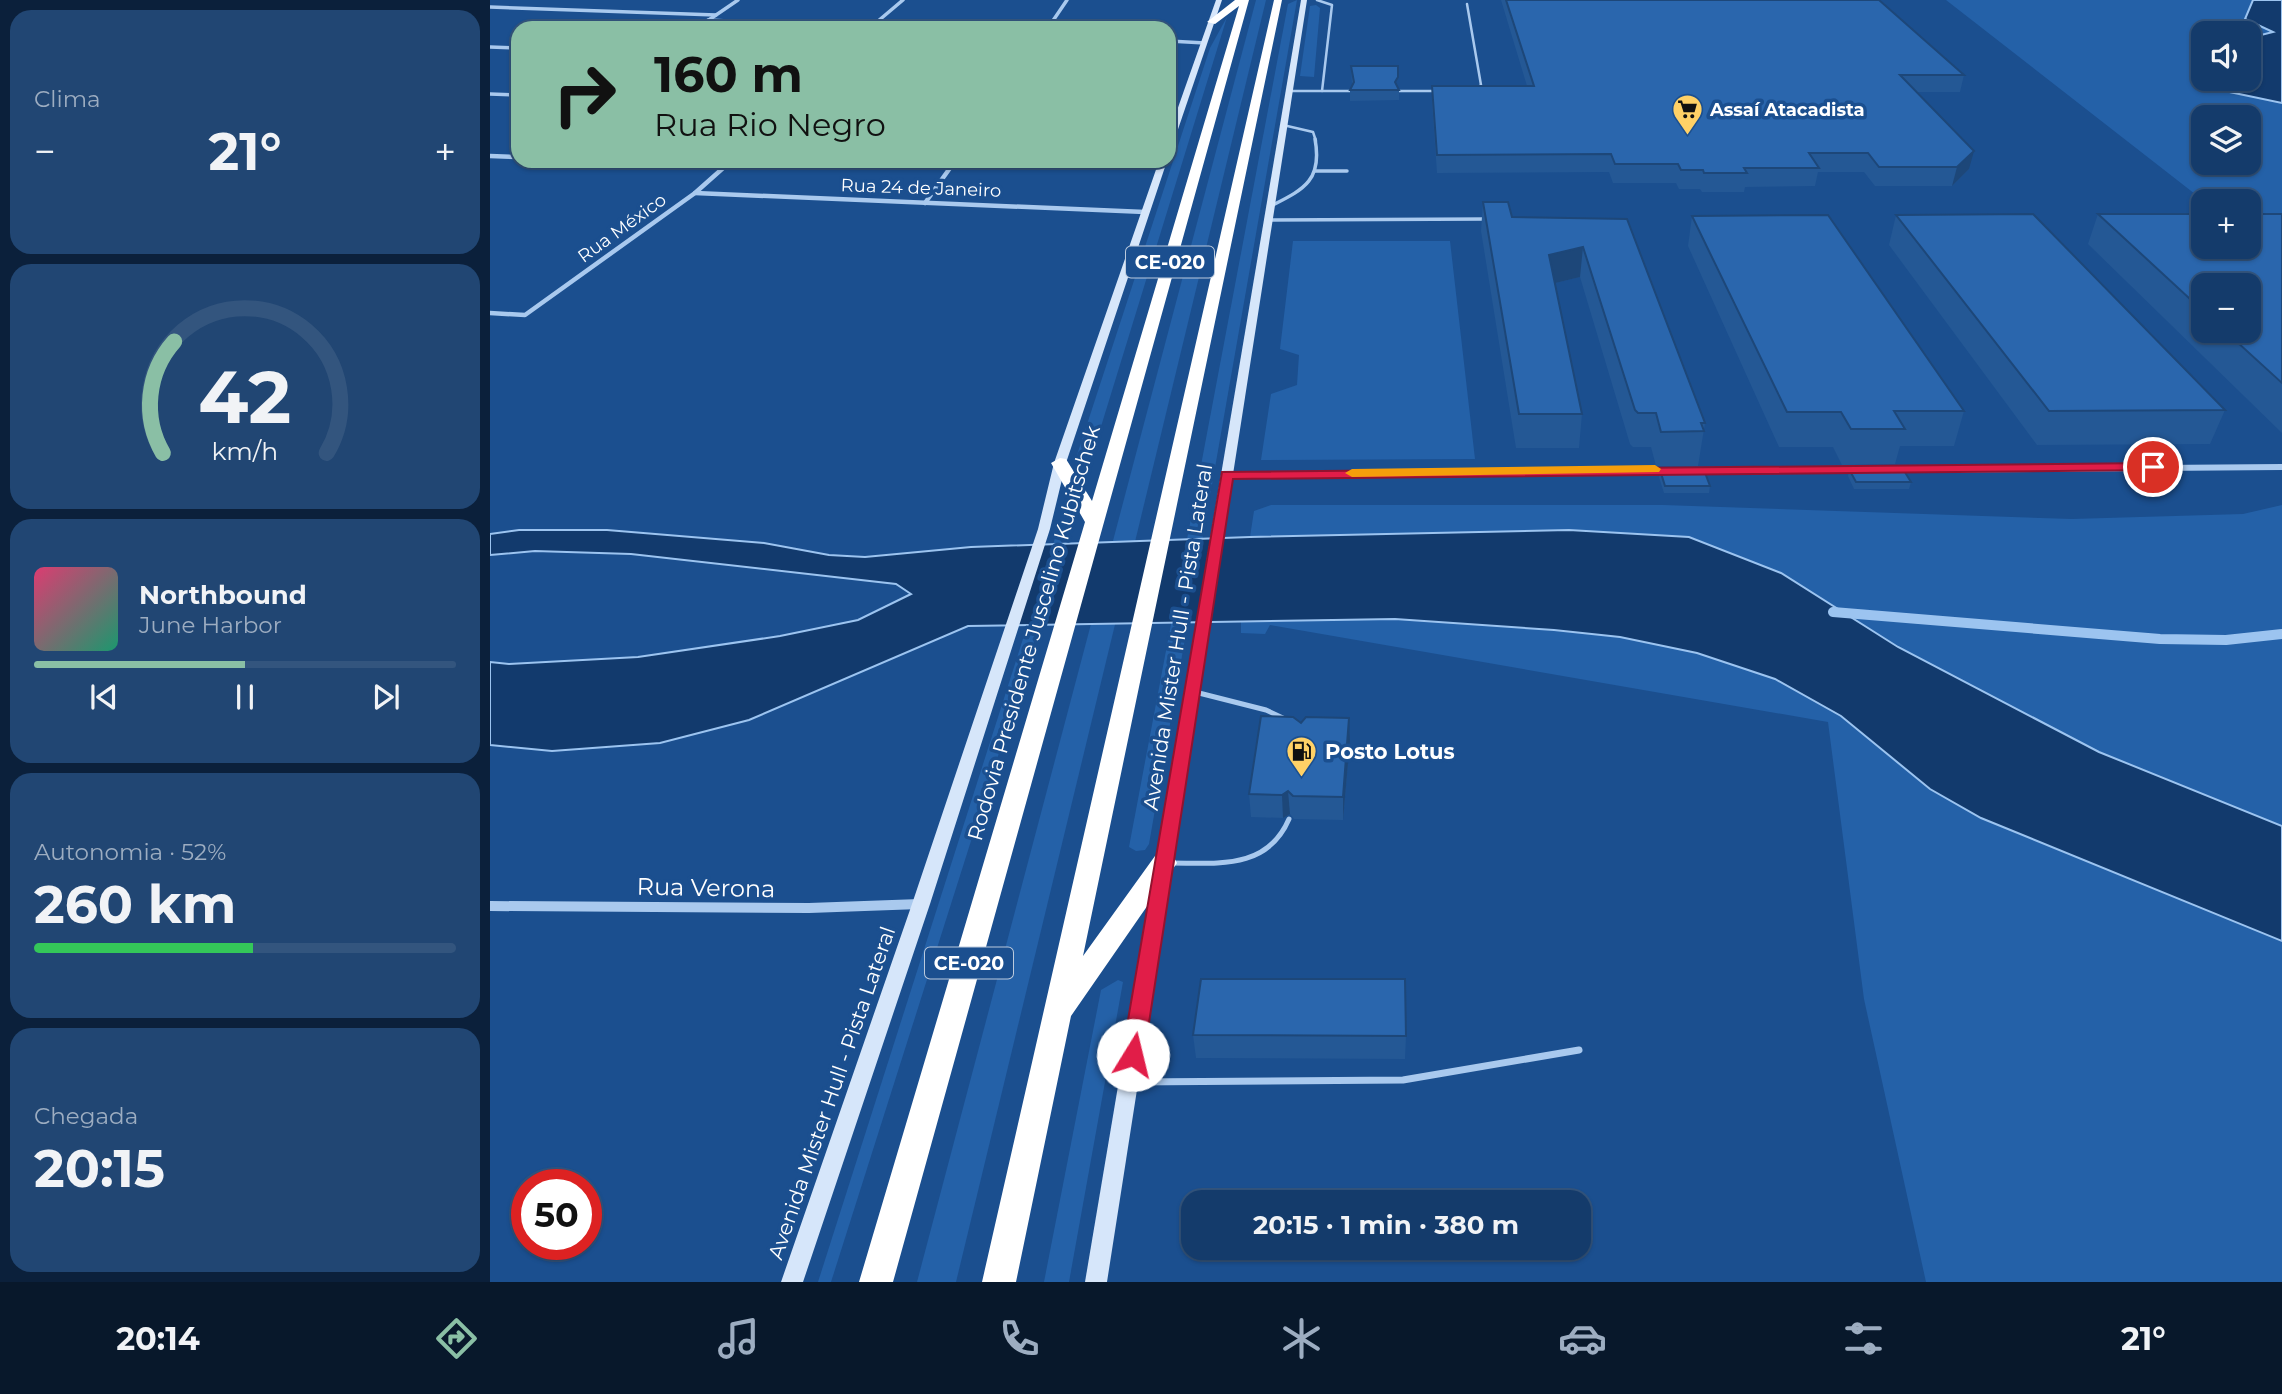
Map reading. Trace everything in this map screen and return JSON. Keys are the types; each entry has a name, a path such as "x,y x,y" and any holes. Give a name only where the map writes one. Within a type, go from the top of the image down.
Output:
{"highway":[{"path":"1212,22 1243,0"},
{"name":"Rodovia Presidente Juscelino Kubitschek","path":"876,1282 1096,524 1243,0"},
{"name":"CE-020","path":"999,1282 1278,0"},
{"path":"1060,463 1096,524"},
{"path":"1058,1014 1164,863"}],"main road":[{"path":"1176,125 1219,0"},
{"name":"Avenida Mister Hull - Pista Lateral","path":"1096,1282 1304,0"},
{"name":"Avenida Mister Hull - Pista Lateral","path":"792,1282 921,904 1044,529 1060,463 1161,168"}],"street":[{"path":"708,20 738,0"},
{"path":"878,21 903,0"},
{"path":"1053,21 1067,0"},
{"path":"490,7 716,15"},
{"path":"708,20 731,21"},
{"path":"1176,41 1205,43"},
{"path":"490,47 511,48"},
{"path":"490,94 511,95"},
{"path":"490,156 511,157"},
{"name":"Rua México","path":"490,313 525,315 695,193 723,168"},
{"path":"925,202 950,168"},
{"name":"Rua 24 de Janeiro","path":"695,193 1145,212"},
{"path":"1227,475 2282,467"},
{"name":"Rua Verona","path":"490,906 808,908 921,904"}],"lane":[{"path":"1317,0 1332,5 1322,91"},
{"path":"1467,4 1481,85 1473,90"},
{"path":"1399,91 1448,90"},
{"path":"1289,91 1350,91"},
{"path":"1269,207 1307,188 1315,171 1318,146 1313,132 1283,125"},
{"path":"1315,171 1347,171"},
{"path":"1268,220 1501,219"},
{"path":"1193,692 1215,702 1257,708 1288,722"},
{"path":"1164,863 1245,861 1262,854 1277,840 1289,819"},
{"path":"1129,1082 1403,1080 1579,1050"}],"shaded area":[{"path":"1256,0 1266,0 956,1282 917,1282"},
{"path":"1297,0 1149,844 1145,850 1136,851 1129,847 1288,4"},
{"path":"1946,0 2253,0 2246,19 2250,21 2191,21 2191,91 2226,91 2282,103 2282,219 2261,220 2261,189 2191,191"},
{"path":"2253,0 2282,0 2282,103 2225,91 2261,91 2261,35 2273,32 2261,26 2261,21 2245,19"},
{"path":"1316,5 1320,8 1314,77 1300,76 1310,6"},
{"path":"1227,17 1091,459 1076,458 1171,168 1176,168 1176,152 1210,48"},
{"path":"2261,26 2274,32 2261,35"},
{"path":"1293,241 1450,241 1475,459 1261,460 1271,394 1297,385 1299,355 1280,349"},
{"path":"1271,505 1663,505 2072,519 2243,514 2282,505 2282,826 2099,752 1898,647 1781,573 1569,530 1250,537 1254,511"},
{"path":"519,530 607,530 764,543 829,555 865,557 971,547 1250,537 1569,530 1689,537 1781,573 1898,647 2099,752 2282,826 2282,941 1981,818 1930,789 1841,716 1775,679 1697,653 1620,637 1395,619 968,626 749,720 660,743 552,751 490,745 490,662 509,664 638,657 780,636 858,620 911,594 896,584 631,554 535,551 490,555 490,534"},
{"path":"1057,532 1064,548 831,1282 818,1282"},
{"path":"1396,619 1468,622 1620,637 1697,653 1775,679 1841,716 1930,789 1981,818 2282,941 2282,1282 1926,1282 1864,999 1828,722 1270,625 1265,634 1241,633 1241,621"},
{"path":"1118,980 1123,982 1069,1282 1044,1282 1101,990"}],"building":[{"path":"1506,0 1879,0 1964,75 1900,75 1974,151 1957,167 1879,167 1868,153 1809,153 1819,168 1744,168 1747,173 1681,170 1678,164 1615,164 1611,154 1437,155 1432,86 1534,86"},
{"path":"1351,66 1398,66 1395,82 1399,90 1350,90 1354,82"},
{"path":"1483,202 1508,202 1512,217 1627,219 1705,423 1701,423 1704,431 1661,432 1656,413 1638,413 1635,410 1583,247 1549,255 1582,414 1519,414"},
{"path":"2033,214 2225,410 2049,411 1896,215"},
{"path":"2098,214 2191,214 2191,259 2261,259 2261,214 2282,214 2282,383 2238,343 2261,343 2261,273 2191,273 2191,300"},
{"path":"1828,215 1964,411 1894,411 1905,429 1851,429 1841,412 1787,412 1692,216"},
{"path":"1849,469 1903,469 1911,482 1856,482"},
{"path":"1660,470 1704,470 1710,486 1665,486"},
{"name":"Posto Lotus","path":"1261,716 1293,717 1301,723 1306,717 1349,718 1343,797 1293,796 1288,791 1282,795 1249,794"},
{"path":"1201,979 1405,979 1406,1036 1193,1035"}],"waterway":[{"path":"1833,612 2160,639 2226,640 2282,634"}],"slow traffic":[{"path":"1352,473 1655,469"}],"place":[{"name":"Assaí Atacadista","path":"1687,137"},
{"name":"Posto Lotus","path":"1302,779"}],"route":[{"path":"1133,1055 1227,475 2153,467"}]}
